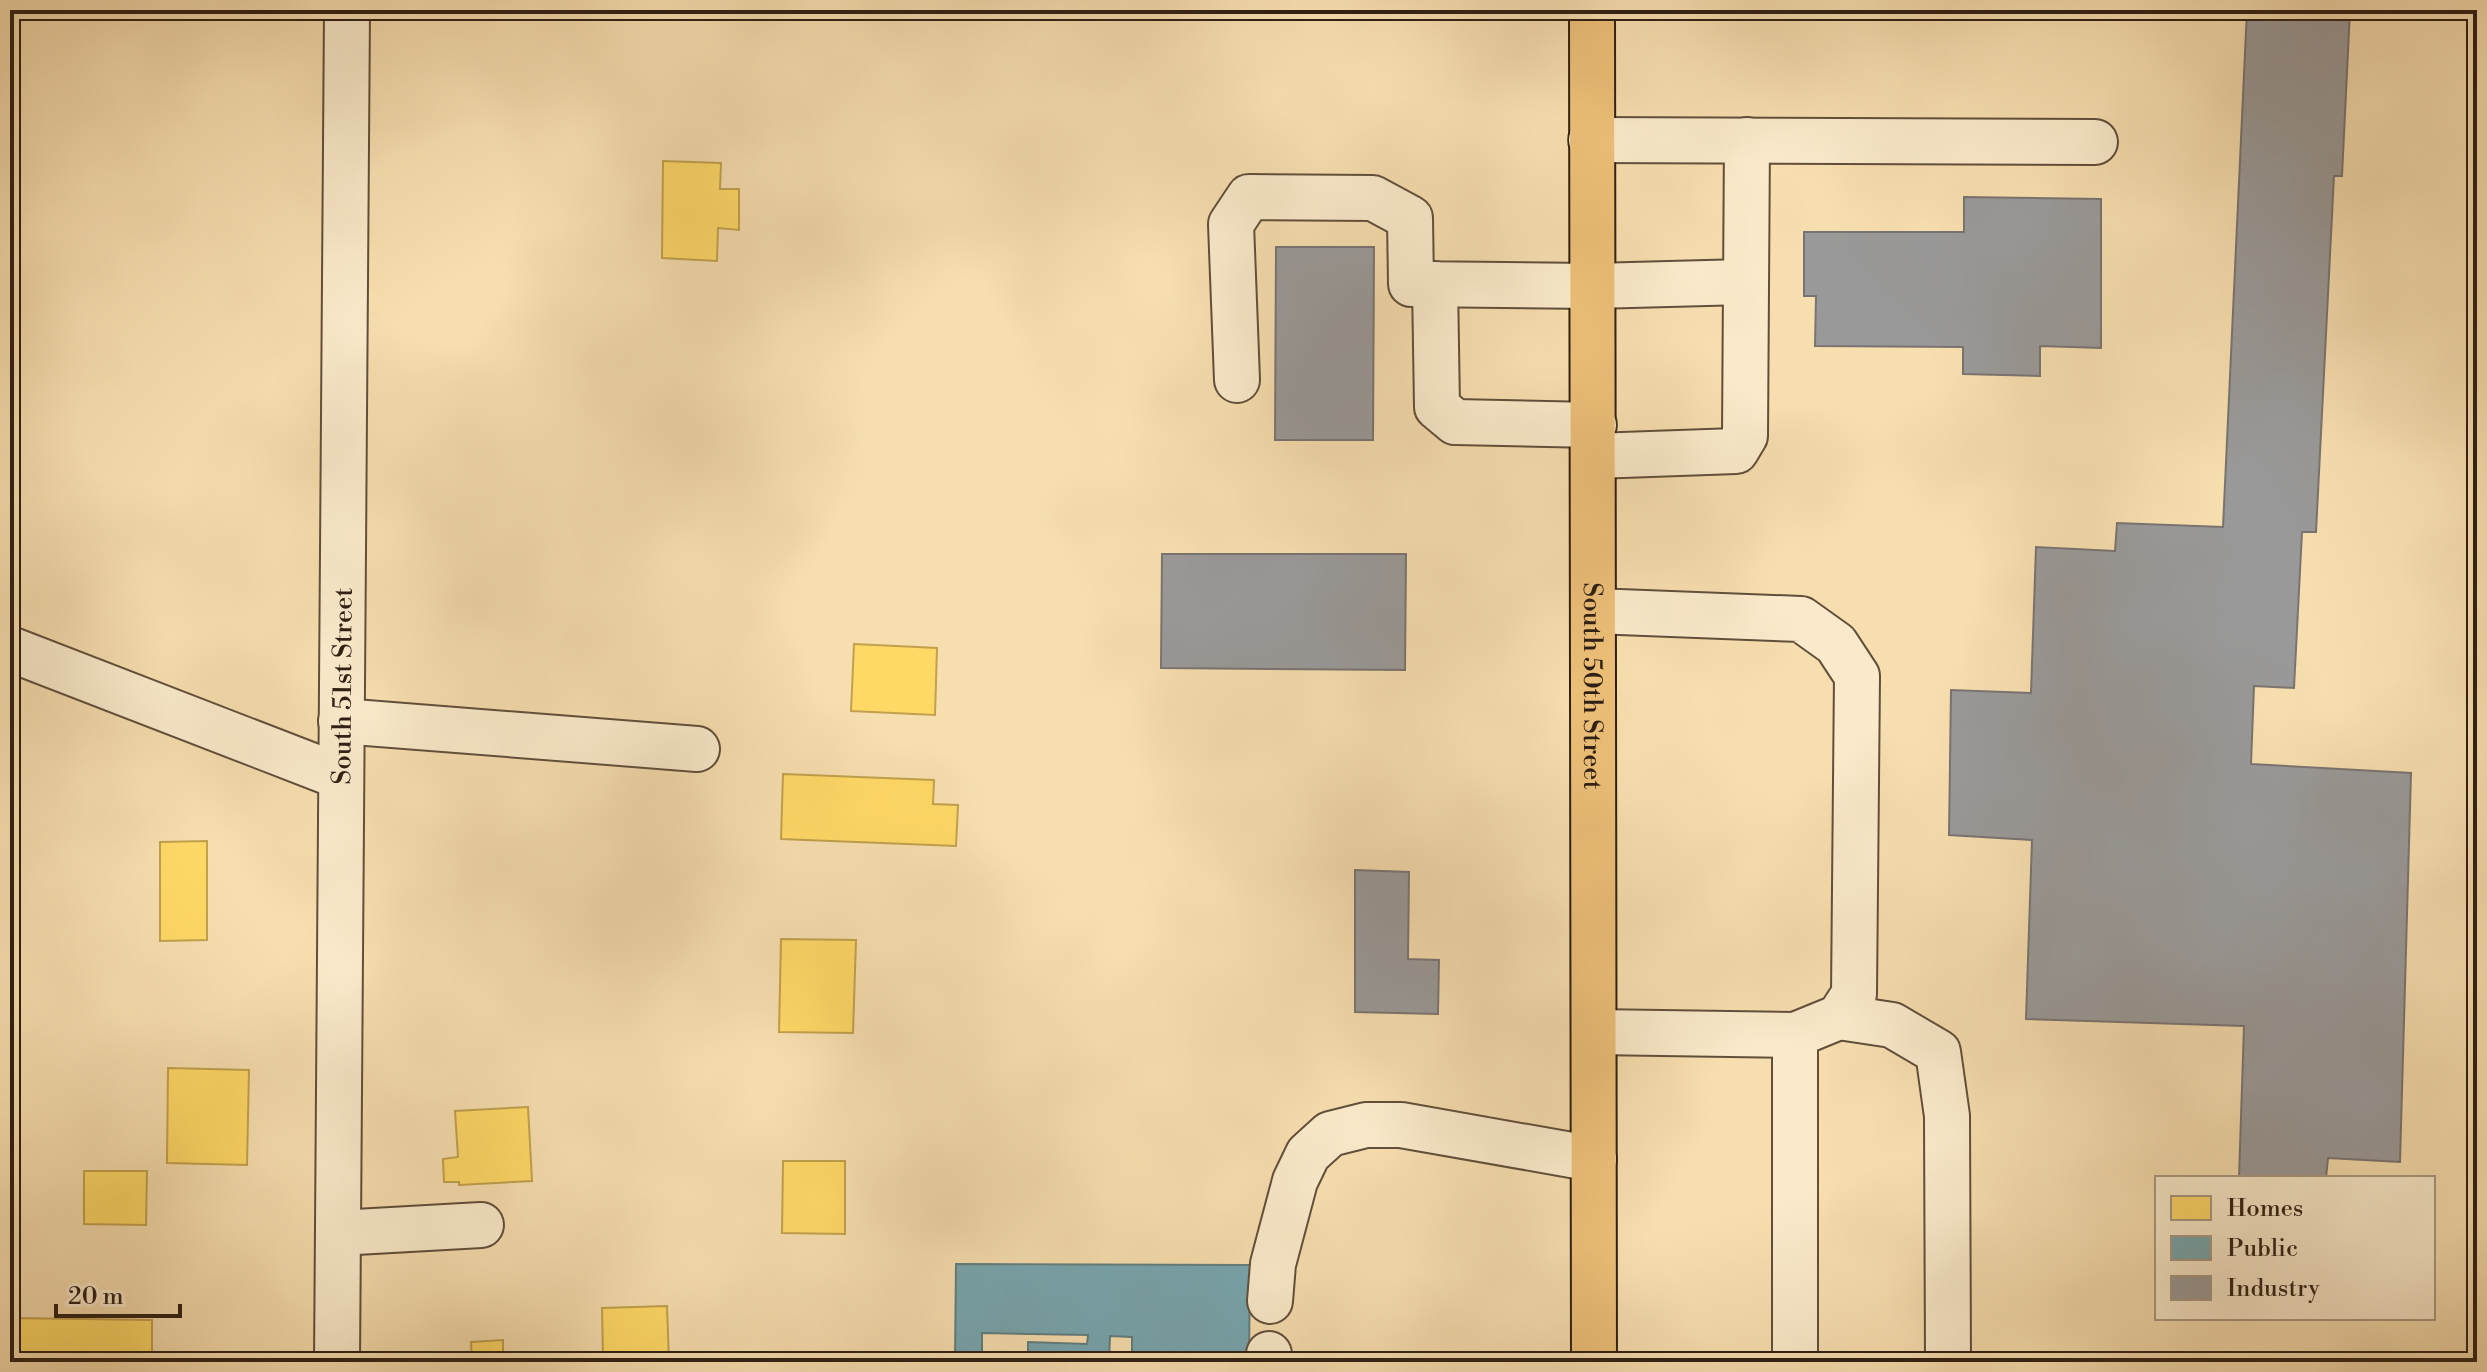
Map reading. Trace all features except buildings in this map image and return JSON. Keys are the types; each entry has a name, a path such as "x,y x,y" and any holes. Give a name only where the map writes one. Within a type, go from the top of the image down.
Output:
{"main road":[{"name":"South 50th Street","path":"1592,10 1594,1362"}],"street":[{"name":"South 51st Street","path":"337,1362 347,10"},
{"path":"1591,140 2095,142"},
{"path":"1435,284 1437,407 1455,422 1594,440 1736,451 1745,436 1747,140"},
{"path":"1237,380 1231,224 1249,197 1373,198 1410,218 1411,284 1593,286 1745,282"},
{"path":"1594,611 1801,619 1836,644 1857,676 1854,994 1839,1017"},
{"path":"10,649 341,777"},
{"path":"341,721 697,749"},
{"path":"1594,1032 1795,1035 1839,1017 1892,1025 1938,1052 1947,1116 1948,1362"},
{"path":"1795,1035 1795,1362"},
{"path":"1270,1301 1273,1264 1295,1181 1308,1154 1330,1134 1366,1125 1401,1125 1594,1159"},
{"path":"338,1233 481,1225"}]}
